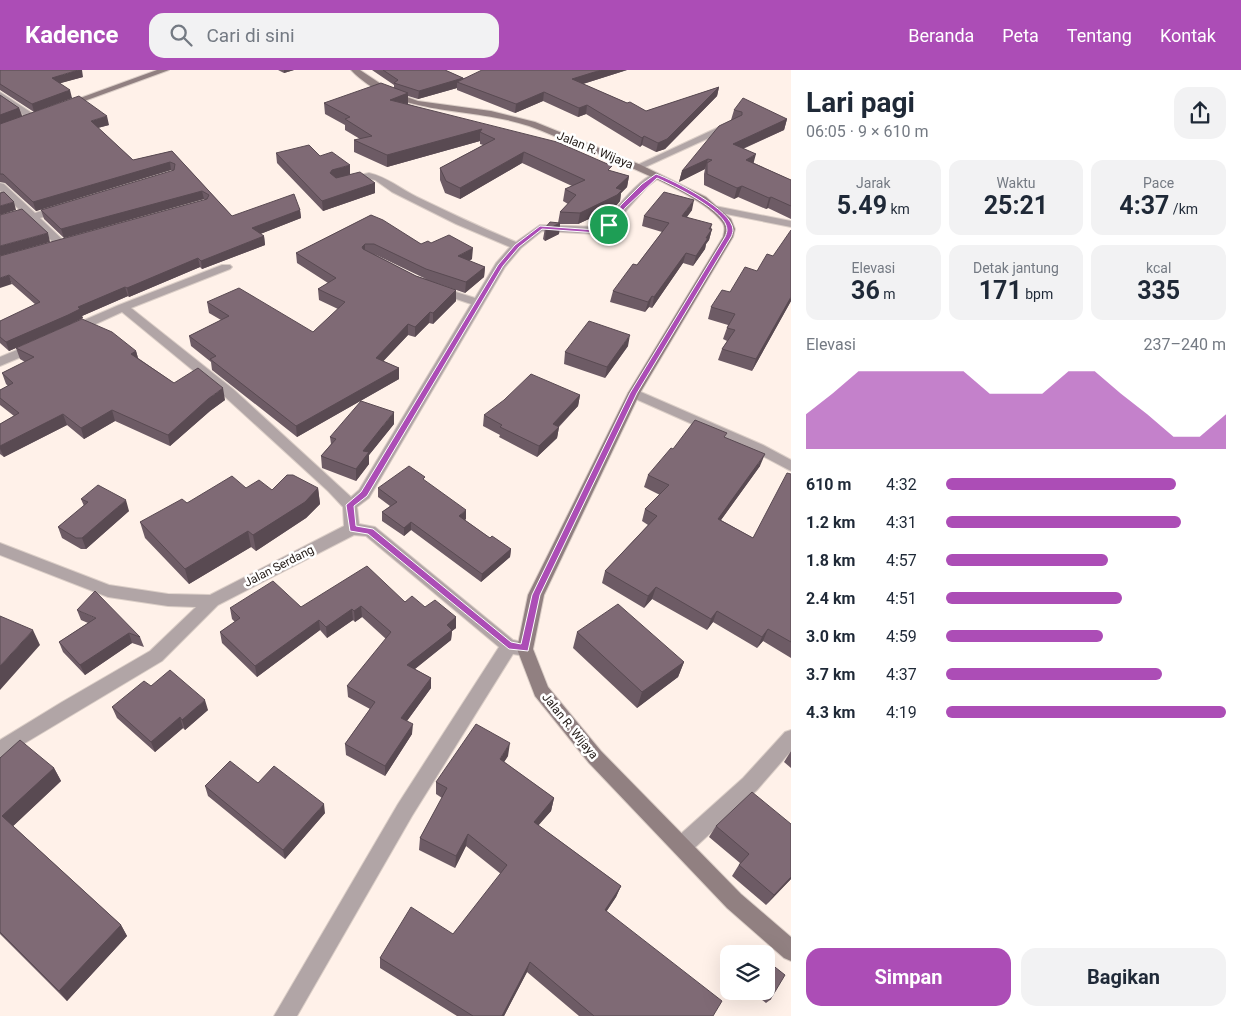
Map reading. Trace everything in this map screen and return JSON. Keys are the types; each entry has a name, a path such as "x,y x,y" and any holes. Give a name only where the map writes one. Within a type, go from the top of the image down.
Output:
{"street":[{"name":"Jalan R. Wijaya","path":"355,70 390,94 416,103 491,114 532,124 638,167 702,198 727,221 730,229 728,237 634,393 536,595 517,647 541,692 595,757 734,901 791,951"},
{"path":"59,108 160,71"},
{"path":"0,95 32,117"},
{"path":"638,167 733,124"},
{"path":"350,505 364,494 500,265 517,246 540,228 596,232 604,229 644,185 656,176"},
{"path":"337,184 360,177 378,178 396,190 460,222 517,246"},
{"path":"0,186 26,214 60,243"},
{"path":"26,214 70,206"},
{"path":"715,209 791,224"},
{"path":"62,335 123,307 226,267"},
{"path":"429,286 478,303"},
{"path":"123,307 228,392 307,461 350,505 352,529 370,531 517,647 406,810 285,1016"},
{"path":"0,362 44,343"},
{"path":"634,393 758,448 791,466"},
{"name":"Jalan Serdang","path":"0,549 108,591 168,600 212,601 352,529"},
{"path":"0,750 68,707 156,656 212,601"},
{"path":"682,846 750,784 791,738"}],"building":[{"path":"0,70 78,70 52,78 70,90 32,104 0,84"},
{"path":"383,70 445,70 463,78 419,91 394,83 398,80"},
{"path":"482,70 601,70 572,79 627,103 630,102 646,111 719,87 667,139 658,143 644,136 642,138 587,105 579,108 544,92 516,104 457,82"},
{"path":"381,83 408,93 390,100 557,142 612,166 608,170 629,176 616,188 622,190 617,195 580,213 560,212 576,195 565,189 585,180 524,152 460,188 446,181 440,168 495,139 480,132 482,129 387,155 354,140 372,136 345,119 350,117 324,103"},
{"path":"0,95 19,108 0,115"},
{"path":"79,96 107,116 91,121 133,160 172,151 232,216 294,194 300,210 252,228 264,236 201,261 198,258 127,288 125,287 78,307 80,309 6,342 0,337 0,321 40,302 9,275 0,278 0,256 207,199 209,195 202,191 61,229 41,210 174,170 175,164 170,162 33,202 3,174 0,174 0,124"},
{"path":"743,98 787,119 733,144 756,154 746,160 791,180 791,206 742,186 737,188 707,174 707,163 712,160 708,159 682,171 719,126 742,115 742,112 734,110"},
{"path":"309,145 320,156 332,152 350,165 332,170 330,173 336,178 360,172 375,183 322,201 276,153"},
{"path":"4,192 14,202 0,206 0,193"},
{"path":"664,192 694,200 682,216 712,224 709,229 712,229 706,238 708,238 696,256 686,253 654,297 652,296 648,302 613,291 633,264 637,265 669,223 644,216"},
{"path":"22,209 48,233 0,246 0,215"},
{"path":"371,215 383,220 421,244 428,241 431,243 449,235 473,248 458,256 485,267 466,282 426,269 374,244 365,244 362,247 363,249 416,276 456,290 433,313 430,312 415,327 408,324 376,358 399,368 296,426 210,359 216,356 189,336 229,316 207,302 239,288 313,332 345,302 318,289 336,278 296,253"},
{"path":"550,222 560,223 546,230 545,228"},
{"path":"791,230 791,297 756,359 722,349 735,330 727,328 735,314 711,307 722,290 730,292 745,267 757,271 767,254 773,256"},
{"path":"82,319 112,332 136,351 131,354 174,383 198,368 223,388 168,435 112,410 81,428 63,414 0,446 0,424 19,413 0,398 0,390 13,383 2,373 34,357 16,348"},
{"path":"589,321 630,335 607,367 565,352"},
{"path":"531,374 580,395 553,424 559,427 539,446 500,427 502,425 484,415 504,400"},
{"path":"361,401 394,412 363,451 369,452 356,469 321,456 336,439 330,437"},
{"path":"695,420 727,433 724,437 765,454 718,519 753,538 787,473 791,474 791,642 768,629 762,637 717,611 711,619 656,587 648,596 605,571 657,516 645,509 669,485 648,475 671,448 673,449"},
{"path":"409,466 425,477 423,479 466,510 459,516 490,538 492,536 511,549 482,574 411,522 404,528 382,512 397,502 378,488"},
{"path":"287,475 293,475 318,488 305,502 253,535 248,531 185,569 140,522 182,499 187,503 232,476 246,488 259,480 272,490"},
{"path":"98,485 126,500 82,538 76,538 58,527 88,502 81,499"},
{"path":"367,566 405,602 412,596 425,607 435,600 456,617 447,625 452,630 407,665 431,678 401,718 413,724 385,766 345,744 375,702 347,686 391,632 361,606 354,611 352,609 326,627 319,620 255,666 220,632 240,618 230,608 273,581 301,607"},
{"path":"95,591 140,637 129,633 80,665 59,642 96,618 77,610"},
{"path":"618,604 684,662 642,692 577,632"},
{"path":"0,616 33,630 0,666"},
{"path":"170,670 205,700 182,720 180,717 151,742 112,707 144,681 151,686"},
{"path":"476,724 510,743 500,759 554,798 534,822 621,886 605,910 722,1001 713,1016 594,1016 530,962 502,1016 473,1016 380,958 411,907 453,934 507,865 468,834 456,856 420,838 447,788 436,782"},
{"path":"20,740 54,768 2,816 121,925 59,991 0,932 0,758"},
{"path":"230,761 258,783 274,766 324,804 283,850 205,786"},
{"path":"752,792 791,824 791,877 774,895 739,865 749,854 716,826"},
{"path":"775,967 785,975 775,992"}],"route":[{"path":"656,176 702,198 727,221 730,229 728,237 634,393 536,595 525,649 509,646 370,531 352,529 350,505 364,494 500,265 517,246 540,228 596,232 609,225 623,206 656,176"}]}
